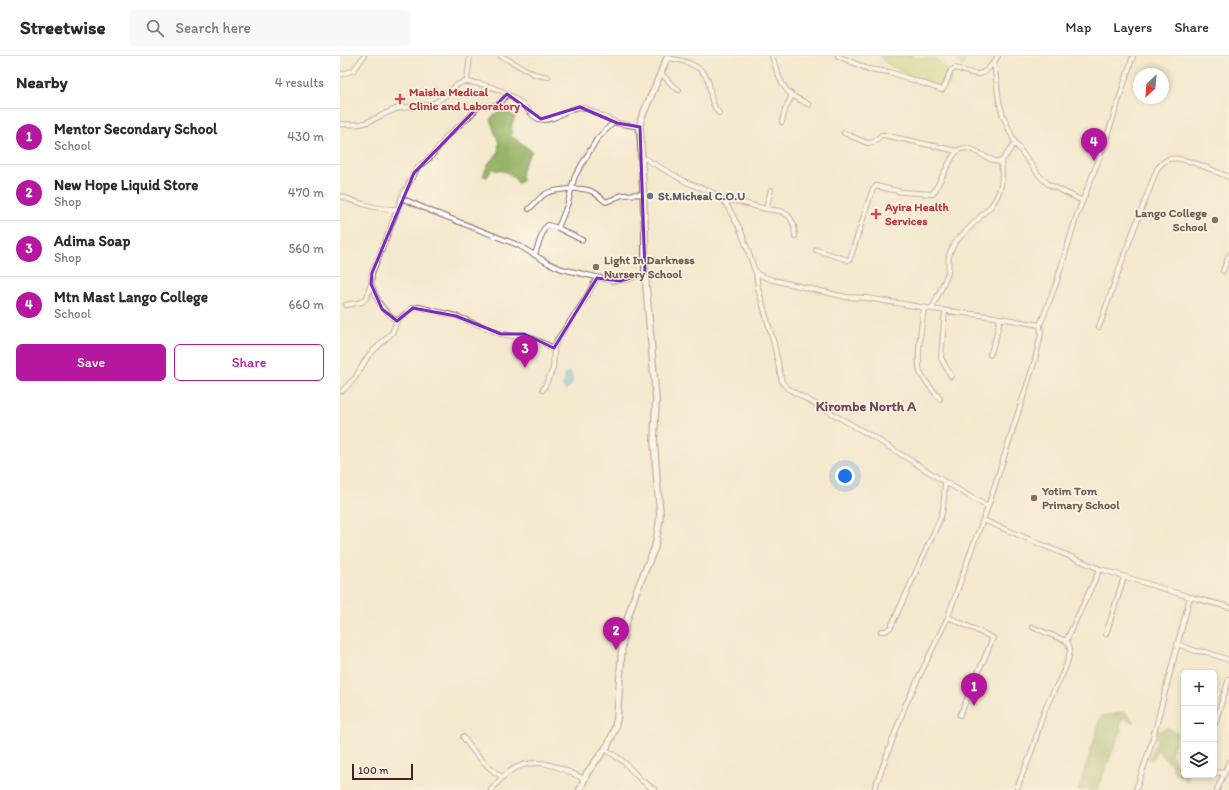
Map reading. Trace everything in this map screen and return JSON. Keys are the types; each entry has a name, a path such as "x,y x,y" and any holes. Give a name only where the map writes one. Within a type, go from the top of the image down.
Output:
{"street":[{"path":"340,75 354,70 364,56"},
{"path":"467,81 470,56"},
{"path":"501,56 534,74 548,77"},
{"path":"772,56 780,79 792,95 809,105"},
{"path":"838,56 868,69 890,72 942,90 950,71 953,69 956,68 980,74 988,70 998,56"},
{"path":"874,790 905,706 948,617 988,507 1035,360 1041,334 1040,325 1056,284 1077,215 1104,146 1133,56"},
{"path":"580,790 587,773 605,749 612,736 617,719 622,647 626,626 636,592 655,547 659,525 660,513 654,440 656,399 645,274 644,194 640,127 641,119 667,57 685,61 704,72 709,84 713,106 719,114"},
{"path":"994,62 1000,108 1015,143 1045,181 1052,187 1083,201"},
{"path":"661,73 679,90"},
{"path":"340,124 362,124 401,108 430,105 439,101 458,85 467,81 495,88 507,94 538,119 547,120 580,107 614,122 640,127"},
{"path":"346,305 366,300 371,284 372,272 401,198 418,167 431,157 447,136 478,108 481,106 496,105 501,103 507,94"},
{"path":"782,122 785,110 792,95"},
{"path":"558,228 568,203 573,181 597,139 614,122"},
{"path":"844,133 867,143 874,142 881,135 884,135 957,151"},
{"path":"932,309 948,273 949,256 953,246 968,228 988,210 996,199 1002,178 1001,162 1015,143"},
{"path":"816,250 849,260 874,187 877,186 902,192 933,194 957,151 965,147 996,162 1001,162"},
{"path":"642,157 688,183 710,191 725,202 741,231 756,273 758,288 784,384 794,392 905,456 945,482 988,507"},
{"path":"1099,327 1157,169 1162,163 1168,159 1180,158 1229,177"},
{"path":"529,209 547,193 571,189 589,190 606,202 622,195 644,194"},
{"path":"766,209 771,190"},
{"path":"340,196 371,206 385,209 397,209"},
{"path":"401,198 518,245 556,267 597,278 620,281 645,274"},
{"path":"725,202 736,201 766,209 781,211 789,216 795,227 795,236"},
{"path":"535,254 546,226 551,225 582,240"},
{"path":"1223,271 1229,255"},
{"path":"756,273 773,280 831,294 1040,325"},
{"path":"543,390 552,369 554,348 560,334 584,301 597,278"},
{"path":"371,284 377,301 382,309 397,321"},
{"path":"342,391 355,378 368,356 392,333 397,321 414,308 419,307 456,316 500,334 513,336 525,335 554,348"},
{"path":"924,308 920,336 919,369 922,377 940,399"},
{"path":"945,311 941,358 952,376"},
{"path":"990,355 1000,318"},
{"path":"881,631 886,631 891,627 940,518 943,509 945,482"},
{"path":"983,520 1100,569 1229,608"},
{"path":"1066,642 1100,569"},
{"path":"1106,634 1124,577"},
{"path":"1136,790 1151,745 1190,597"},
{"path":"948,617 993,638 960,715"},
{"path":"1017,790 1019,781 1031,754 1034,740 1047,704 1060,680 1070,648 1066,642 1032,627"},
{"path":"1178,644 1196,651 1206,652 1229,660"},
{"path":"1217,717 1229,679"},
{"path":"463,737 470,748 486,765 502,777"},
{"path":"605,749 623,761 641,780 655,790"},
{"path":"491,790 502,777 521,765 538,762 570,772 584,779"},
{"path":"1217,790 1229,762"},
{"path":"1217,772 1224,773"}],"highlighted area":[{"path":"507,94 541,119 580,107 617,123 640,127 645,274 620,281 597,278 554,348 524,334 501,334 456,316 413,308 397,321 382,309 371,284 372,273 414,173 478,107 496,105"}],"green space":[{"path":"880,56 912,56 914,58 937,60 952,78 949,85 939,87 906,74 886,63"},
{"path":"955,56 966,56 963,67"},
{"path":"504,108 515,117 512,124 511,136 532,151 522,169 522,181 518,183 509,173 495,170 493,168 487,177 483,176 488,164 498,153 499,143 490,119"},
{"path":"1125,712 1134,721 1132,723 1124,718 1120,723 1121,730 1097,790 1078,790 1096,734 1099,719 1102,716"},
{"path":"1168,728 1178,733 1171,752 1174,762 1181,766 1181,777 1175,774 1171,765 1157,750 1153,760 1149,760 1153,748 1157,743 1158,731"}],"water":[{"path":"570,372 572,382 570,387 565,390 562,385 565,383 565,374"}],"place":[{"name":"Maisha Medical Clinic and Laboratory","path":"400,99"},
{"name":"Mtn Mast Lango College","path":"1094,161"},
{"name":"St.Micheal C.O.U","path":"650,196"},
{"name":"Ayira Health Services","path":"876,214"},
{"name":"Lango College School","path":"1215,220"},
{"name":"Light In Darkness Nursery School","path":"596,267"},
{"name":"Adima Soap","path":"525,368"},
{"name":"Yotim Tom Primary School","path":"1034,498"},
{"name":"New Hope Liquid Store","path":"616,650"},
{"name":"Mentor Secondary School","path":"974,706"}],"district":[{"name":"Kirombe North A","path":"866,406"}]}
